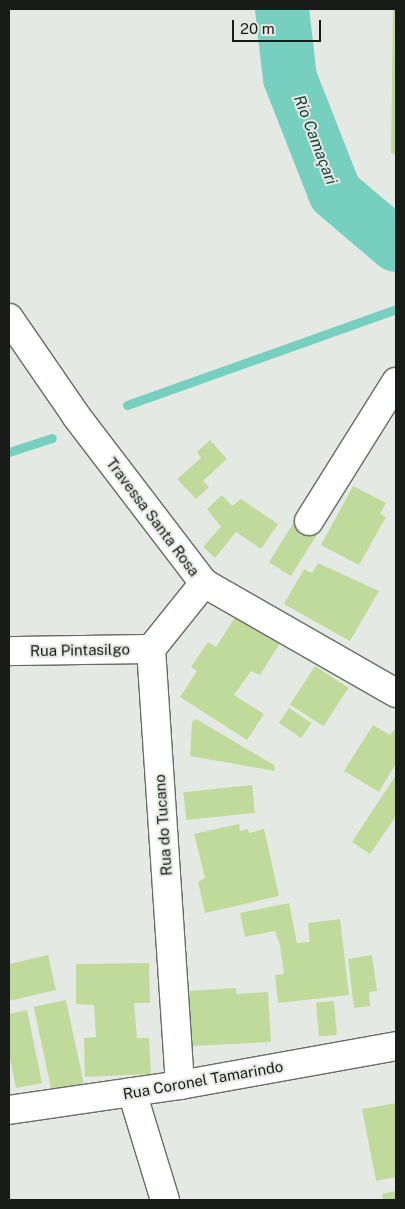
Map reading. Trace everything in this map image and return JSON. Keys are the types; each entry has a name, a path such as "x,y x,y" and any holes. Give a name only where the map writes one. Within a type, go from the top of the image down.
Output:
{"street":[{"name":"Travessa Santa Rosa","path":"9,318 77,417 204,583 396,693"},
{"path":"309,522 396,382"},
{"path":"151,649 204,583"},
{"name":"Rua Pintasilgo","path":"9,651 151,649"},
{"name":"Rua do Tucano","path":"151,649 180,1085"},
{"name":"Rua Coronel Tamarindo","path":"9,1110 180,1085 396,1046"},
{"path":"132,1092 165,1200"}],"building":[{"path":"393,9 396,9 396,155 391,153"},
{"path":"210,440 227,459 203,481 209,487 196,499 177,479 201,458 197,452"},
{"path":"353,486 386,503 380,514 386,517 359,565 321,545"},
{"path":"222,495 232,506 241,499 278,524 261,549 236,532 215,558 203,547 221,527 207,509"},
{"path":"296,519 318,533 291,576 269,562"},
{"path":"318,563 379,591 350,641 284,604 304,569 312,573"},
{"path":"238,613 282,640 260,675 251,671 234,695 264,714 247,740 180,697 197,671 191,667 208,642 216,647"},
{"path":"315,666 349,688 323,726 290,705"},
{"path":"289,708 311,723 301,738 279,723"},
{"path":"196,719 274,765 275,771 190,756 192,722"},
{"path":"373,725 390,735 396,728 396,763 379,792 344,771"},
{"path":"396,775 396,816 370,854 352,842"},
{"path":"252,785 255,813 186,820 183,792"},
{"path":"239,824 240,831 248,829 249,833 264,829 279,896 205,913 198,882 205,878 194,834"},
{"path":"289,903 297,943 310,942 308,923 340,919 349,995 278,1003 275,975 284,974 280,945 275,931 245,937 240,913"},
{"path":"48,955 56,990 9,1001 9,964"},
{"path":"372,955 377,991 369,992 370,1006 354,1008 348,959"},
{"path":"149,963 150,1003 134,1003 137,1038 149,1038 151,1074 85,1077 84,1038 96,1037 94,1005 76,1004 76,964"},
{"path":"236,988 237,994 268,992 271,1042 192,1046 189,991"},
{"path":"66,1000 84,1083 51,1090 34,1007"},
{"path":"334,1001 337,1035 319,1036 316,1003"},
{"path":"27,1010 42,1083 16,1088 9,1054 9,1014"},
{"path":"396,1103 396,1177 376,1181 362,1109"},
{"path":"396,1191 396,1200 383,1200 382,1194"}],"waterway":[{"name":"Rio Camaçari","path":"282,9 290,78 335,193 396,245"},
{"path":"127,405 396,309"},
{"path":"9,452 52,438"}]}
